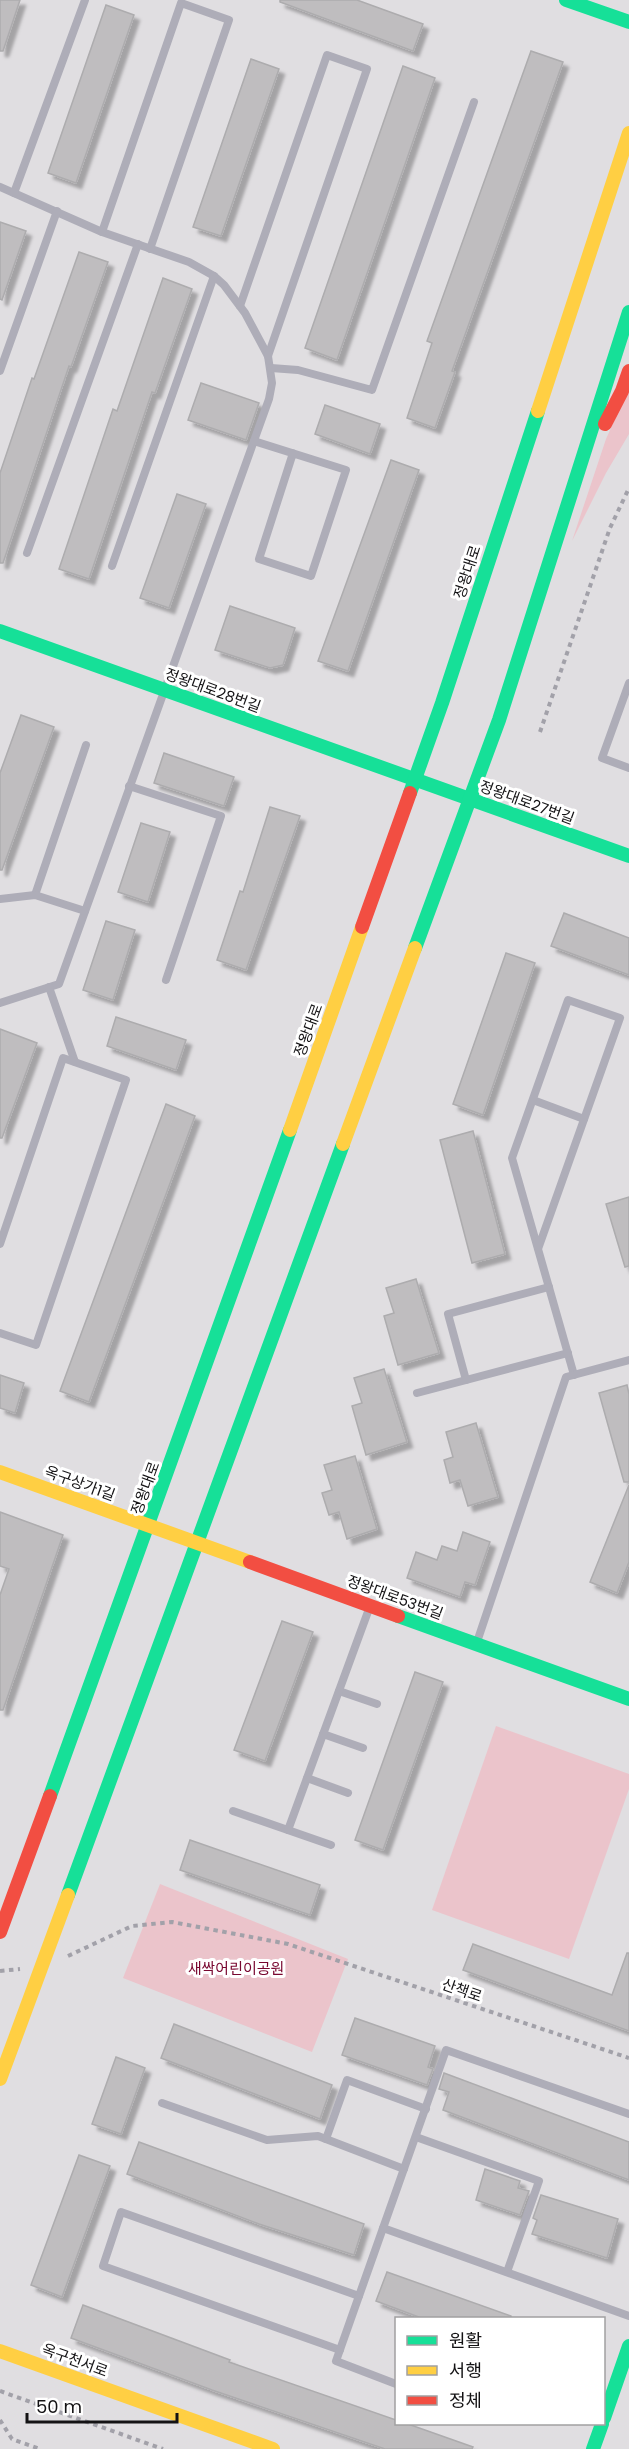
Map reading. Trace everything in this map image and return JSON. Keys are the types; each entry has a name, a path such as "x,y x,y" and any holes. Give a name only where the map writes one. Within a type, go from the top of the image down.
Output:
{"street":[{"path":"566,0 629,22"},
{"name":"정왕대로","path":"0,1932 149,1526 414,779 629,133"},
{"path":"0,2079 499,720 629,312"},
{"path":"576,478 622,391 629,371"},
{"name":"정왕대로28번길","path":"0,631 414,779"},
{"name":"정왕대로27번길","path":"414,779 629,856"},
{"name":"옥구상가1길","path":"0,1472 149,1526"},
{"name":"정왕대로53번길","path":"149,1526 629,1699"},
{"path":"605,2412 629,2346"},
{"name":"옥구천서로","path":"0,2351 273,2449"},
{"path":"593,2449 602,2425"}],"lane":[{"path":"14,193 85,0"},
{"path":"102,232 181,3 229,20 150,249"},
{"path":"240,306 327,55 367,69 268,356"},
{"path":"271,368 298,370 372,390 474,102"},
{"path":"0,187 102,232 189,262 214,276 240,306 268,356 272,383 269,399 59,984 0,1003"},
{"path":"0,371 57,211"},
{"path":"27,553 138,244"},
{"path":"112,566 214,276"},
{"path":"254,441 293,453 346,470 311,576 259,559 293,453"},
{"path":"629,683 602,758 629,768"},
{"path":"35,895 86,745"},
{"path":"129,786 221,816 166,980"},
{"path":"0,899 35,895 85,911"},
{"path":"50,987 75,1062"},
{"path":"538,1249 620,1018 568,1000 512,1158 538,1249 568,1353 574,1375"},
{"path":"0,1244 63,1058 126,1080 36,1345 0,1332"},
{"path":"532,1100 584,1119"},
{"path":"466,1380 448,1314 549,1287"},
{"path":"417,1393 568,1353"},
{"path":"476,1644 566,1377 629,1360"},
{"path":"288,1830 370,1605"},
{"path":"339,1690 377,1704"},
{"path":"323,1734 363,1748"},
{"path":"307,1779 348,1793"},
{"path":"233,1811 331,1845"},
{"path":"395,2384 336,2361 446,2050 629,2114"},
{"path":"326,2139 347,2080 426,2109"},
{"path":"162,2103 267,2140 318,2136 404,2169"},
{"path":"416,2137 539,2181 507,2272"},
{"path":"340,2350 102,2266 121,2212 359,2296"},
{"path":"383,2228 629,2316"}],"path":[{"path":"540,732 610,528 629,488"},
{"name":"산책로","path":"66,1956 132,1926 172,1922 288,1944 629,2058"},
{"path":"0,1971 24,1969"},
{"path":"0,2391 163,2449"},
{"path":"0,2421 12,2439 40,2449"}],"green space":[{"path":"629,388 629,434 606,473 572,541 606,439"},
{"path":"496,1726 629,1774 629,1789 569,1959 432,1910"},
{"name":"새싹어린이공원","path":"160,1884 348,1959 312,2052 123,1978"}],"building":[{"path":"0,0 20,0 3,51 0,51"},
{"path":"280,0 357,0 423,24 413,51 280,2"},
{"path":"106,5 134,15 76,183 48,173"},
{"path":"531,51 563,62 452,371 455,372 435,428 407,418 432,343 427,341"},
{"path":"251,59 279,69 221,236 193,227"},
{"path":"403,66 435,78 337,360 305,348"},
{"path":"0,222 26,231 2,300 0,299"},
{"path":"79,252 108,262 71,367 69,366 3,563 0,563 0,473 32,378 34,379"},
{"path":"163,278 192,289 155,393 152,392 89,579 59,569 113,409 117,411"},
{"path":"201,383 259,403 246,440 188,420"},
{"path":"325,405 380,424 370,454 315,434"},
{"path":"391,460 419,470 348,671 318,661"},
{"path":"177,494 206,504 169,608 140,598"},
{"path":"230,606 295,628 283,665 270,668 215,650"},
{"path":"21,715 54,727 2,870 0,870 0,773"},
{"path":"164,753 234,777 224,806 154,783"},
{"path":"270,807 300,816 246,970 217,960 240,891 243,892"},
{"path":"141,823 170,832 148,902 118,892"},
{"path":"564,913 629,938 629,975 551,946"},
{"path":"106,921 135,930 113,1000 83,990"},
{"path":"506,953 535,963 483,1115 453,1104"},
{"path":"116,1017 186,1040 176,1070 107,1046"},
{"path":"0,1029 37,1043 2,1138 0,1138"},
{"path":"166,1104 195,1116 89,1402 60,1391"},
{"path":"473,1131 505,1254 472,1263 440,1140"},
{"path":"629,1197 629,1266 625,1267 606,1204"},
{"path":"416,1279 439,1353 398,1365 384,1316 394,1313 386,1288"},
{"path":"384,1369 407,1442 366,1455 352,1406 362,1403 354,1378"},
{"path":"0,1375 24,1383 15,1413 0,1408"},
{"path":"627,1385 629,1394 629,1482 624,1482 599,1393"},
{"path":"476,1423 498,1497 468,1506 460,1480 450,1483 444,1460 453,1457 446,1432"},
{"path":"355,1456 377,1529 347,1539 339,1512 329,1515 322,1493 332,1490 324,1465"},
{"path":"629,1485 629,1562 617,1593 590,1582"},
{"path":"0,1512 63,1535 3,1710 0,1710 0,1595 9,1569 0,1566"},
{"path":"463,1532 490,1542 475,1585 465,1582 460,1597 407,1578 416,1552 437,1560 442,1546 457,1551"},
{"path":"282,1621 313,1632 265,1761 234,1750"},
{"path":"415,1672 443,1682 383,1850 355,1840"},
{"path":"190,1840 320,1885 310,1915 180,1870"},
{"path":"473,1944 612,1995 627,1953 629,1953 629,2031 463,1970"},
{"path":"355,2018 435,2046 428,2067 433,2069 427,2085 342,2055"},
{"path":"174,2024 332,2085 320,2119 161,2058"},
{"path":"116,2057 145,2068 121,2134 92,2124"},
{"path":"444,2073 629,2142 629,2180 443,2110 449,2092 439,2089"},
{"path":"139,2142 364,2224 354,2255 259,2224 127,2174"},
{"path":"79,2155 110,2166 62,2297 31,2285"},
{"path":"485,2169 520,2181 518,2188 529,2191 520,2215 476,2200"},
{"path":"541,2195 618,2219 607,2258 532,2234 537,2220 533,2218"},
{"path":"387,2272 511,2317 419,2317 376,2301"},
{"path":"83,2305 230,2360 229,2362 395,2420 395,2425 411,2425 473,2447 472,2449 385,2449 212,2390 71,2338"}],"traffic: fast":[{"path":"566,0 629,22"},
{"path":"415,948 499,720 629,312"},
{"path":"410,793 538,411"},
{"path":"0,631 629,856"},
{"path":"50,1796 290,1130"},
{"path":"68,1895 343,1144"},
{"path":"398,1616 629,1699"},
{"path":"605,2415 629,2346"},
{"path":"593,2449 602,2425"}],"traffic: slow":[{"path":"538,411 629,133"},
{"path":"290,1130 362,927"},
{"path":"343,1144 415,948"},
{"path":"0,1472 250,1562"},
{"path":"0,2079 68,1895"},
{"path":"0,2351 273,2449"}],"traffic: jam":[{"path":"605,424 622,391 629,371"},
{"path":"362,927 410,793"},
{"path":"250,1562 398,1616"},
{"path":"0,1932 50,1796"}]}
